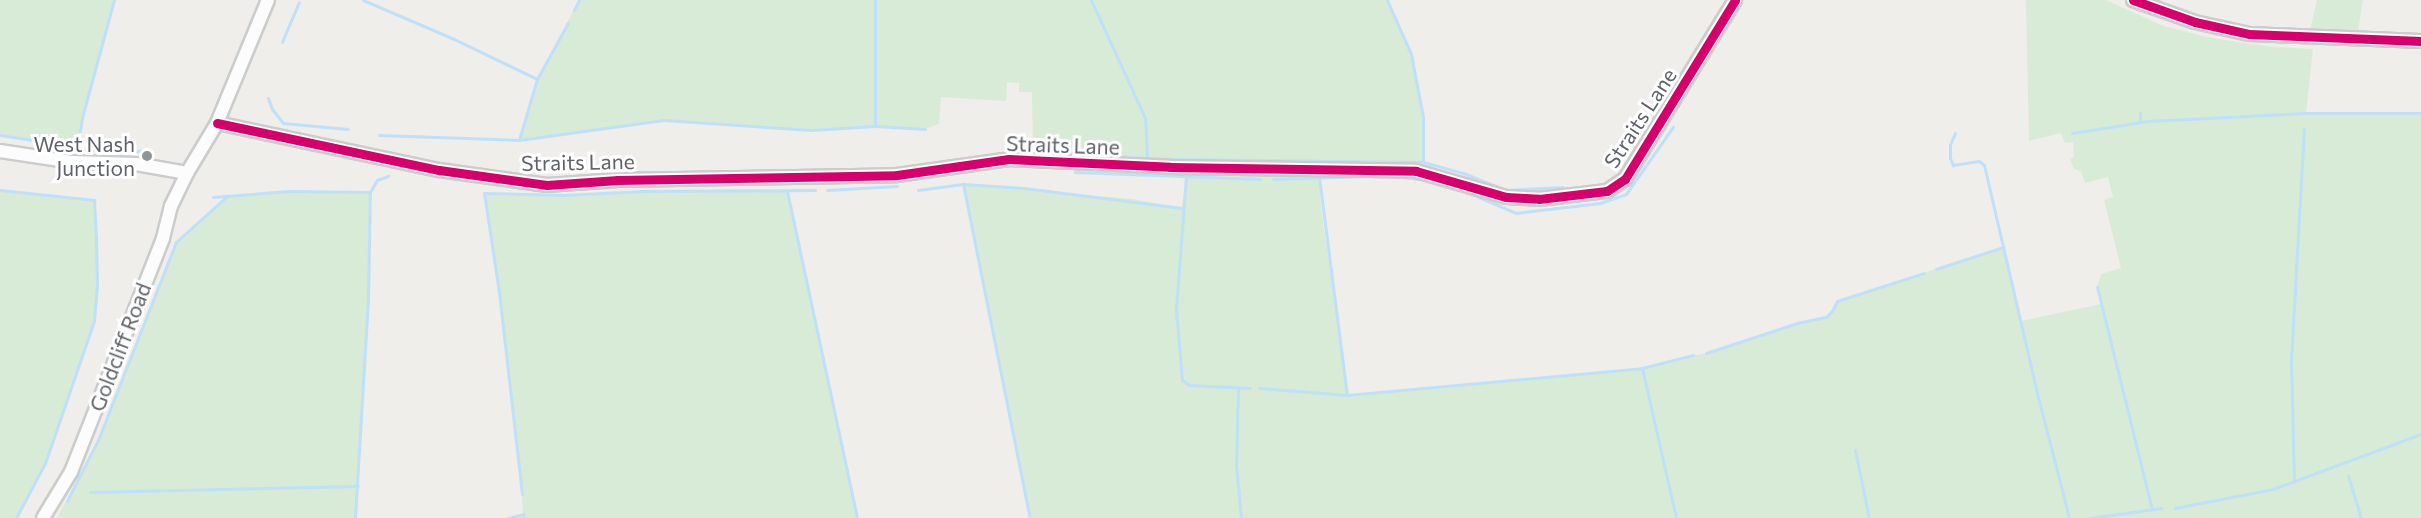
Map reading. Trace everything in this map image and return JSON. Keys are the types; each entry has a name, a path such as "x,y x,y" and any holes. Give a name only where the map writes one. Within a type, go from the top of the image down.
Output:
{"street":[{"name":"Goldcliff Road","path":"43,518 71,471 163,238 171,206 187,173 217,123 268,0"},
{"name":"Straits Lane","path":"217,123 440,170 547,185 618,180 897,175 1009,159 1170,168 1416,171 1506,197 1539,199 1607,191 1625,179 1735,0"},
{"path":"2133,0 2195,22 2249,34 2421,41"},
{"path":"0,151 73,162 136,164 187,173"}],"green space":[{"path":"0,0 114,0 83,114 77,147 0,135"},
{"path":"579,0 1387,0 1411,54 1423,117 1423,162 1173,159 1033,153 1032,92 1019,92 1019,83 1007,82 1006,101 941,97 939,124 925,129 875,126 812,130 664,120 519,140 537,79"},
{"path":"2026,0 2106,0 2161,25 2206,37 2272,47 2313,49 2306,113 2421,113 2421,518 1030,518 963,184 1132,199 1182,208 1186,176 1319,177 1321,208 1348,395 1642,368 1706,353 1797,323 1826,317 1837,301 2003,247 2022,321 2101,304 2097,287 2101,274 2121,268 2104,200 2113,197 2108,177 2085,183 2081,171 2074,169 2070,159 2074,157 2073,142 2065,143 2061,133 2029,141"},
{"path":"2317,0 2363,0 2358,31 2310,30"},
{"path":"0,190 94,200 96,235 97,286 94,321 45,463 16,518 0,518"},
{"path":"289,191 370,192 368,302 355,518 57,518 98,440 176,242 227,196"},
{"path":"643,191 787,191 857,518 508,518 523,514 522,494 499,292 484,193 564,195"}],"waterway":[{"path":"77,147 83,114 114,0"},
{"path":"363,0 454,39 537,79"},
{"path":"574,10 579,0"},
{"path":"875,0 875,126"},
{"path":"1091,0 1145,118 1147,157"},
{"path":"1387,0 1411,54 1423,117 1423,162"},
{"path":"282,42 299,2"},
{"path":"519,140 537,79 568,23"},
{"path":"268,98 272,109 283,123 348,129"},
{"path":"2140,113 2140,122"},
{"path":"2072,133 2148,121 2306,113 2421,113"},
{"path":"379,135 519,140 664,120 812,130 875,126 925,129"},
{"path":"1462,190 1516,213 1600,203 1626,194 1673,127"},
{"path":"2294,482 2291,360 2304,128"},
{"path":"1955,133 1950,145 1950,158 1953,165 1979,161 1984,165 2038,397 2069,518"},
{"path":"0,135 123,154 143,150"},
{"path":"1033,153 1173,159 1423,162 1463,173 1506,190 1563,187"},
{"path":"1075,172 1260,179"},
{"path":"355,518 368,302 370,192 377,180 388,176"},
{"path":"1186,176 1176,309 1182,380 1189,385 1250,388"},
{"path":"1273,179 1367,176"},
{"path":"1395,176 1427,180"},
{"path":"1319,177 1347,395"},
{"path":"963,184 1030,518"},
{"path":"918,190 963,184 1024,188 1182,208"},
{"path":"827,190 897,186"},
{"path":"0,190 94,200 96,235 97,286 94,321 45,463 16,518"},
{"path":"522,494 499,292 484,193 564,195 643,191 815,190"},
{"path":"213,197 289,191 370,192"},
{"path":"787,191 857,518"},
{"path":"67,501 98,440 176,242 227,196"},
{"path":"1936,269 2003,247"},
{"path":"1706,353 1797,323 1826,317 1837,301 1924,273"},
{"path":"2097,287 2152,509"},
{"path":"1259,388 1347,395 1642,368 1693,355"},
{"path":"1642,368 1676,518"},
{"path":"1238,389 1236,465 1241,518"},
{"path":"2175,508 2273,489 2421,434"},
{"path":"1855,450 1869,518"},
{"path":"2348,476 2361,518"},
{"path":"90,492 358,486"},
{"path":"2089,518 2161,508"},
{"path":"508,518 523,514 523,518"}],"cycle path":[{"path":"217,123 439,170 547,185 618,180 897,175 1009,159 1170,167 1416,171 1506,197 1539,199 1607,191 1625,179 1735,0"},
{"path":"2133,0 2195,22 2249,34 2421,41"}],"place":[{"name":"West Nash Junction","path":"147,156"}]}
